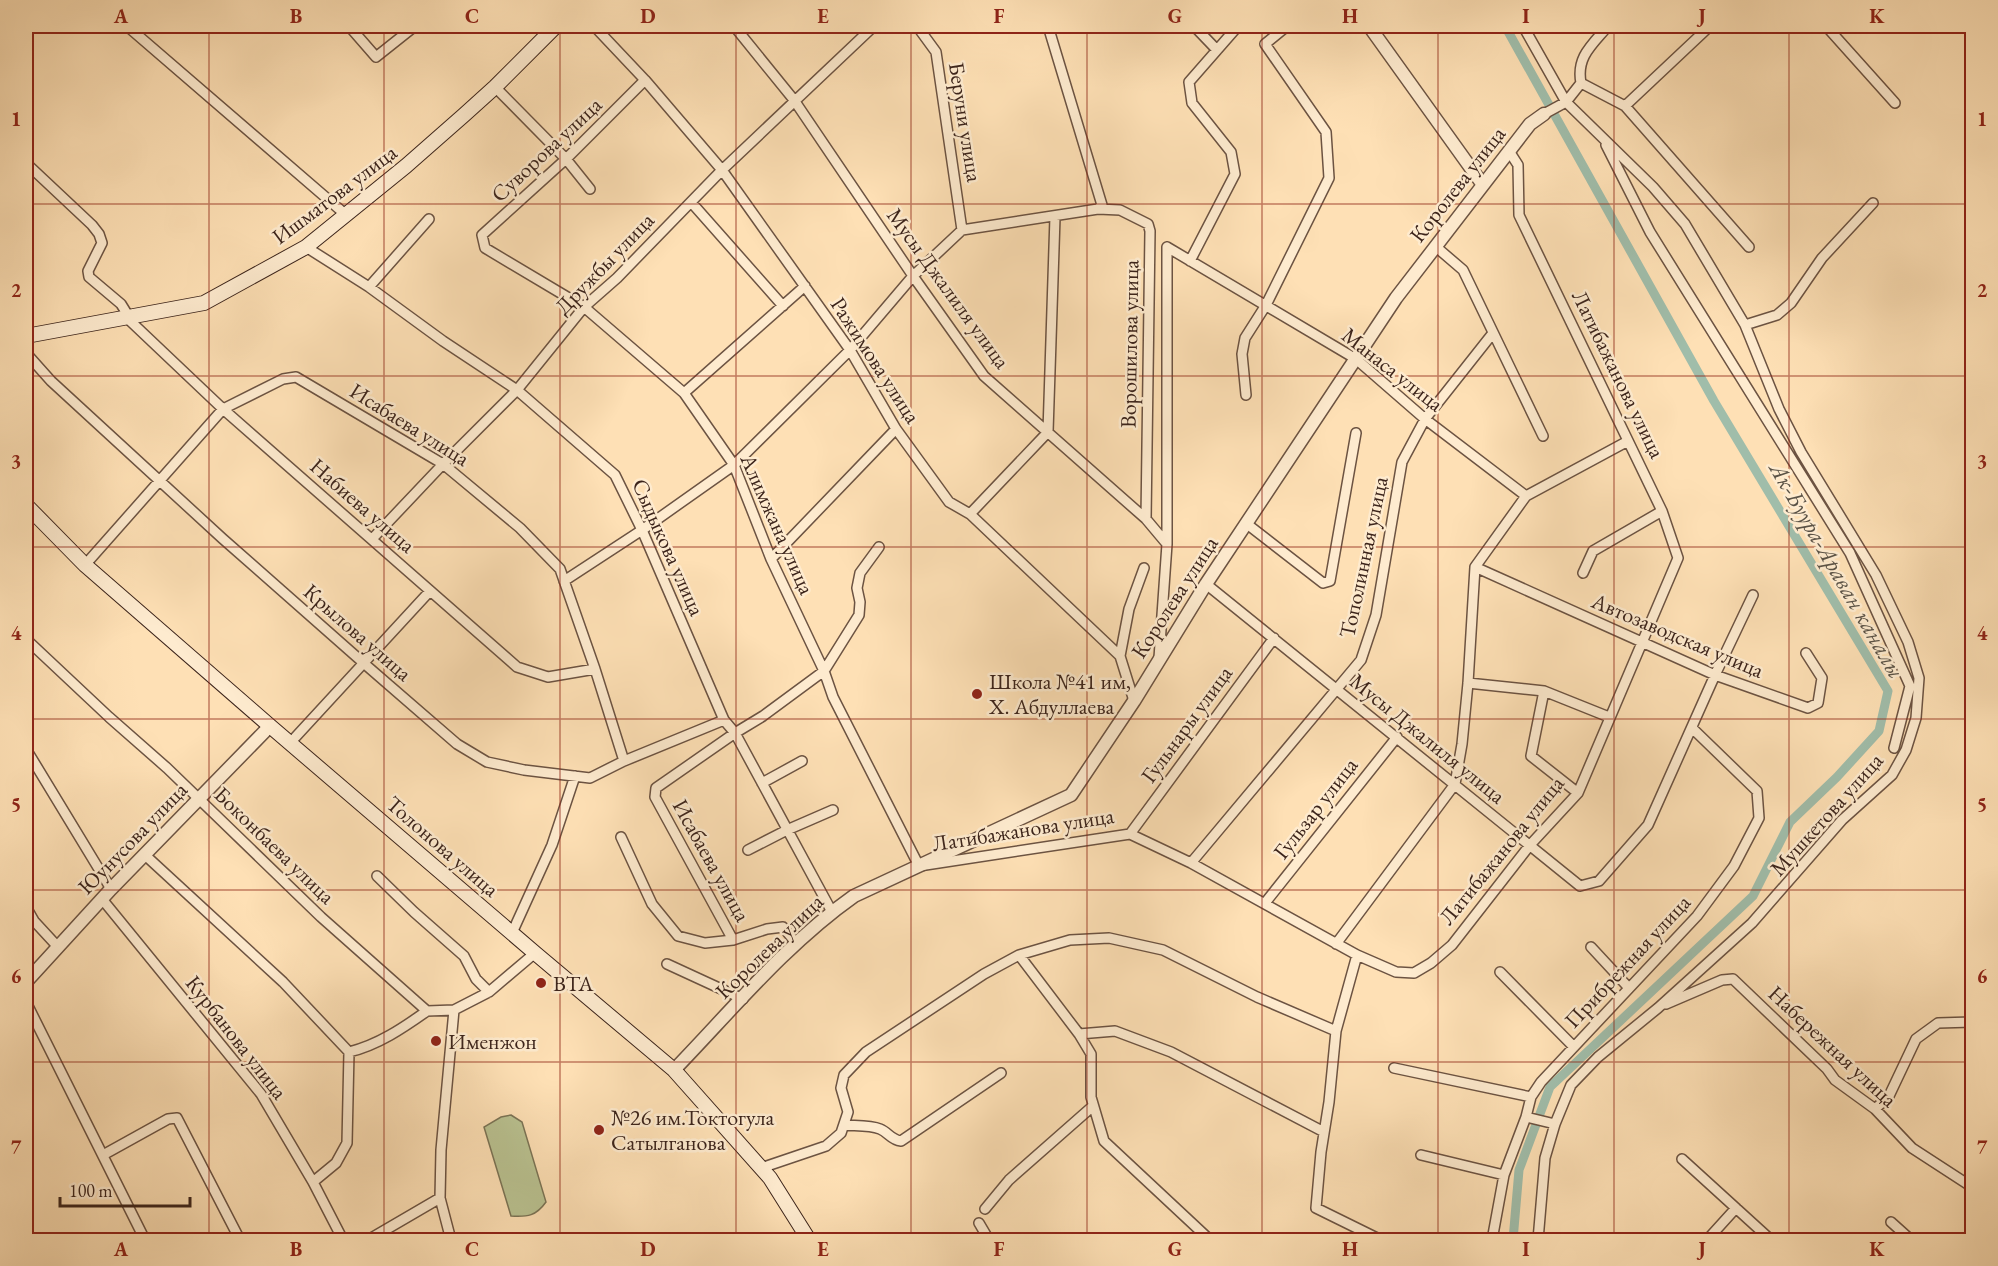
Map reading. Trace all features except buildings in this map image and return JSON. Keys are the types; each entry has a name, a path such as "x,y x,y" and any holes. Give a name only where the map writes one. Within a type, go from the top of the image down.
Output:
{"main road":[{"name":"Ишматова улица","path":"26,336 204,303 306,247 406,165 495,87 556,26"},
{"name":"Толонова улица","path":"26,505 85,565 270,726 674,1070 770,1178 809,1240"}],"street":[{"path":"127,26 345,214"},
{"path":"349,26 376,57 415,26"},
{"name":"Ражимова улица","path":"594,26 645,80 722,170 850,350 896,429 949,502 970,514 1120,656 1134,701"},
{"name":"Мусы Джалиля улица","path":"734,26 794,100 984,376 1146,519 1167,543"},
{"name":"Дружбы улица","path":"373,538 517,390 584,307 617,278 794,100 874,26"},
{"name":"Беруни улица","path":"917,26 936,52 962,230"},
{"path":"564,581 642,530 734,465 850,350 913,276 962,230 1098,209 1102,204 1048,26"},
{"path":"1194,26 1217,50"},
{"path":"1190,261 1235,174 1231,152 1192,103 1189,82 1238,26"},
{"path":"1246,395 1242,354 1245,338 1266,305 1329,178 1326,132 1265,44 1287,26"},
{"path":"1369,26 1483,185"},
{"name":"Мушкетова улица","path":"1523,26 1564,104 1653,187 1684,224 1745,326 1779,409 1801,452 1876,575 1908,642 1919,678 1916,718 1906,750 1892,775 1842,819 1752,923 1658,1008 1598,1057 1571,1085 1555,1124 1545,1158 1538,1240"},
{"path":"1581,83 1579,73 1581,62 1608,26"},
{"path":"1625,106 1710,26"},
{"path":"1826,26 1895,103"},
{"name":"Суворова улица","path":"484,248 482,235 566,159 645,80"},
{"path":"1544,114 1564,104 1581,83"},
{"path":"1581,83 1625,106 1749,247"},
{"path":"495,87 566,159 590,189"},
{"name":"Королева улица","path":"674,1070 796,943 854,896 1071,795 1134,701 1206,584 1396,298 1530,124 1544,114"},
{"path":"1602,137 1650,232 1850,553 1910,686 1894,747"},
{"name":"Латибажанова улица","path":"919,866 1130,834 1191,863 1357,955 1396,972 1414,973 1431,963 1452,945 1530,845 1578,793 1678,558 1662,511 1519,215 1518,165 1509,151"},
{"name":"Набиева улица","path":"26,164 99,234 102,243 88,271 88,277 121,304 127,317 224,409 517,667 548,677 595,669"},
{"path":"691,202 783,306"},
{"path":"1745,326 1777,315 1791,303 1822,258 1873,203"},
{"name":"Ворошилова улица","path":"1098,209 1120,210 1148,224 1150,231 1146,519"},
{"path":"970,514 1048,432 1054,217"},
{"path":"369,287 429,219"},
{"path":"1435,246 1463,270 1543,436"},
{"name":"Сыдыкова улица","path":"306,247 369,287 443,341 517,390 615,475 642,530 724,720 735,733 832,912"},
{"name":"Ворошилова улица","path":"1159,658 1167,543 1167,247"},
{"name":"Манаса улица","path":"1167,247 1356,359 1425,419 1526,496"},
{"name":"Алимжана улица","path":"484,248 584,307 684,393 734,465 771,559 824,671 833,697 919,866"},
{"path":"684,393 804,286"},
{"name":"Тополинная улица","path":"1191,863 1361,660 1376,615 1402,462 1425,419 1493,333"},
{"name":"Крылова улица","path":"26,353 51,381 363,663 457,744 487,762 524,770 590,778 624,761 724,720"},
{"name":"Исабаева улица","path":"85,565 224,409 283,379 296,377 443,464 520,528 560,569 624,761"},
{"path":"771,559 896,429"},
{"name":"Королева улица","path":"1247,524 1323,583 1330,581 1356,433"},
{"path":"1336,944 1455,784 1462,744 1468,683 1475,567 1526,496 1628,441"},
{"path":"1583,573 1593,551 1662,511"},
{"path":"824,671 859,615 860,602 857,588 860,573 879,548"},
{"name":"Автозаводская улица","path":"1475,567 1715,675 1808,708 1818,703 1822,678 1806,653"},
{"path":"1120,656 1129,609 1144,568"},
{"name":"Мусы Джалиля улица","path":"1206,584 1580,886 1599,881 1648,825 1753,595"},
{"path":"290,743 430,591"},
{"name":"Гульнары улица","path":"1130,834 1274,638"},
{"name":"Боконбаева улица","path":"26,639 167,768 321,916 427,1011"},
{"name":"Исабаева улица","path":"733,940 654,797 656,788 763,716 824,671"},
{"path":"1468,683 1544,691 1610,717"},
{"path":"1544,691 1531,756 1578,793"},
{"name":"Юунусова улица","path":"26,981 111,889 270,726"},
{"name":"Прибрежная улица","path":"1492,1240 1504,1175 1526,1117 1531,1096 1541,1082 1697,916 1734,866 1759,818 1757,791 1692,728"},
{"name":"Гульзар улица","path":"1265,903 1397,737"},
{"path":"26,749 111,889"},
{"path":"762,783 802,761"},
{"path":"512,933 552,845 575,776"},
{"path":"748,850 832,810"},
{"path":"621,837 652,904 678,936 705,943 733,940 767,928 783,927 796,943"},
{"path":"145,855 283,982 350,1052 347,1143 336,1163 313,1182"},
{"path":"377,876 464,956 476,979 489,992"},
{"name":"Курбанова улица","path":"102,899 261,1094 313,1182 343,1240"},
{"path":"26,907 34,921 58,947"},
{"path":"761,1168 826,1146 840,1133 848,1112 841,1088 844,1075 866,1052 984,974 1020,955 1070,940 1109,938 1163,950 1257,997 1336,1031"},
{"path":"1591,947 1629,988"},
{"path":"350,1052 374,1044 427,1011 454,1011 489,992 535,953"},
{"path":"1020,955 1079,1034 1091,1054 1091,1097 1104,1142 1210,1240"},
{"path":"1357,955 1336,1031 1316,1208 1381,1240"},
{"path":"667,964 742,999"},
{"path":"1500,972 1574,1047"},
{"name":"Набережная улица","path":"1658,1008 1722,980 1733,979 1827,1069 1835,1080 1875,1109 1911,1148 1972,1187"},
{"path":"26,1002 145,1240"},
{"path":"451,1240 440,1198 441,1150 454,1011"},
{"path":"1875,1109 1889,1096 1916,1039 1938,1023 1972,1022"},
{"path":"1079,1034 1115,1031 1171,1052 1324,1132"},
{"path":"1394,1068 1531,1096"},
{"path":"844,1125 877,1128 896,1141 901,1141 1000,1073"},
{"path":"985,1209 1010,1180 1093,1106"},
{"path":"1526,1117 1555,1124"},
{"path":"103,1155 168,1119 177,1118 240,1240"},
{"path":"1420,1155 1504,1175"},
{"path":"1682,1159 1771,1240"},
{"path":"368,1240 440,1198"},
{"path":"1707,1240 1736,1208"},
{"path":"1891,1221 1911,1240"},
{"path":"979,1223 989,1240"}],"green space":[{"path":"511,1115 522,1122 546,1202 535,1213 527,1216 511,1216 484,1127 501,1117"}],"waterway":[{"name":"Ак-Буура-Араван каналы","path":"1505,26 1714,401 1888,691 1879,731 1837,777 1790,822 1753,896 1550,1087 1519,1170 1513,1240"}],"place":[{"name":"Школа №41 им, Х. Абдуллаева","path":"977,694"},
{"name":"BTA","path":"541,983"},
{"name":"Именжон","path":"436,1041"},
{"name":"№26 им.Токтогула Сатылганова","path":"599,1130"}]}
